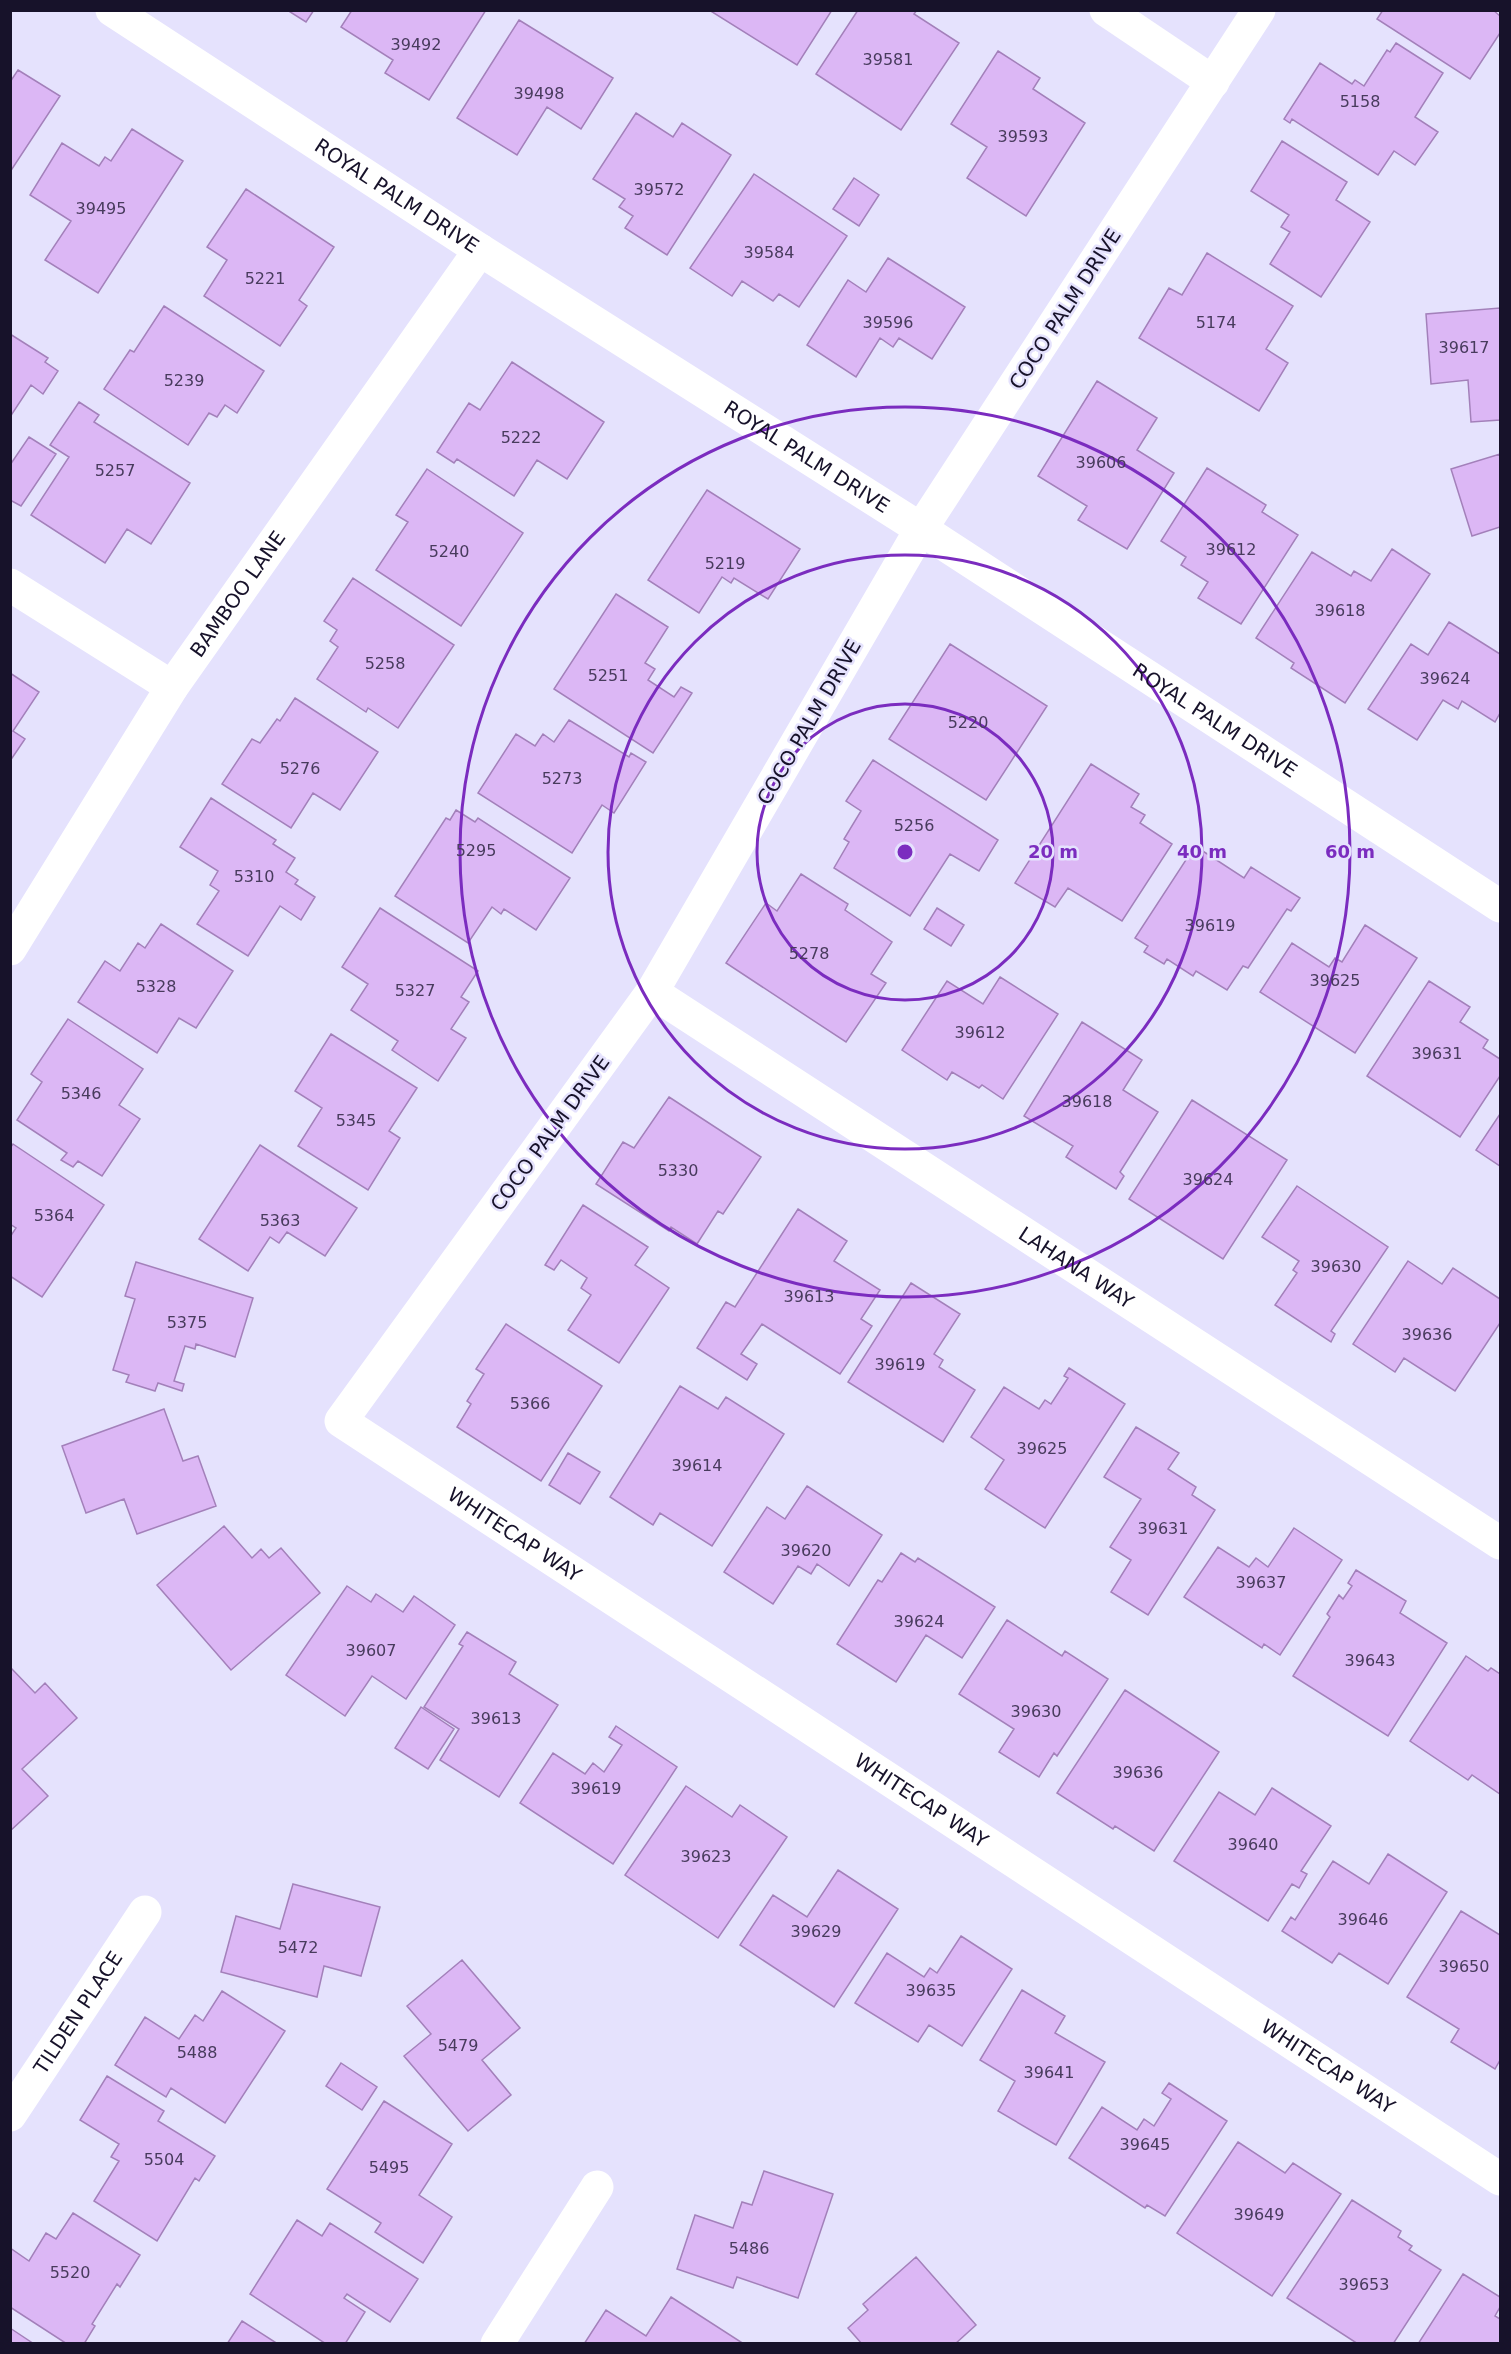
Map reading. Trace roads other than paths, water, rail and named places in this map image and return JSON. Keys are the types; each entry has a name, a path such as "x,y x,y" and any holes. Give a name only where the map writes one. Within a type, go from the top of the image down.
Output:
{"street":[{"name":"ROYAL PALM DRIVE","path":"112,10 480,250 921,530 1500,906"},
{"path":"1106,10 1213,82"},
{"name":"COCO PALM DRIVE","path":"341,1421 652,992 921,530 1259,10"},
{"name":"BAMBOO LANE","path":"10,949 172,687 480,250"},
{"path":"10,585 172,687"},
{"name":"LAHANA WAY","path":"652,992 1500,1543"},
{"name":"WHITECAP WAY","path":"341,1421 1500,2179"},
{"name":"TILDEN PLACE","path":"10,2115 145,1911"},
{"path":"497,2343 597,2187"}]}
